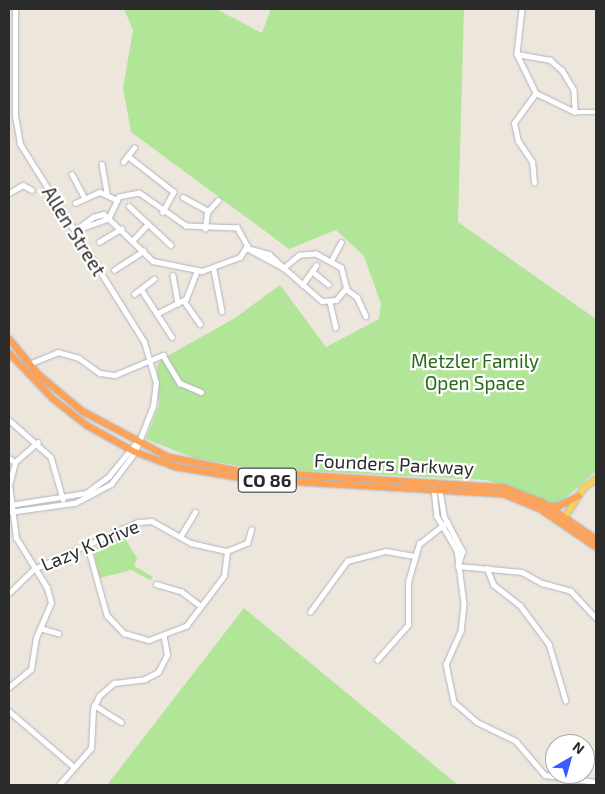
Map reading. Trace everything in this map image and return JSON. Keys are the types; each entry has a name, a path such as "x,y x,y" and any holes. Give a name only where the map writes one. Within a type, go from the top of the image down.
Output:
{"highway":[{"name":"Founders Parkway","path":"9,340 29,364 82,411 136,443 209,468 436,481 504,488 548,506 563,521 596,547"},
{"name":"Founders Parkway","path":"9,354 61,406 132,450 221,476 437,488 510,496 596,539"},
{"path":"9,354 29,364"},
{"path":"548,506 558,506 579,496"}],"main road":[{"path":"563,521 579,496 596,479"}],"street":[{"name":"Allen Street","path":"15,9 15,117 20,144 151,358 154,401 136,443"},
{"path":"522,9 517,54 536,93 575,112 596,112"},
{"path":"517,54 550,60 562,70 574,90 575,112"},
{"path":"9,62 15,62"},
{"path":"534,183 532,162 518,141 514,123 536,93"},
{"path":"124,162 134,148"},
{"path":"128,156 174,192 164,212"},
{"path":"102,164 107,194"},
{"path":"72,174 84,198"},
{"path":"9,193 23,185 32,190"},
{"path":"109,218 158,264 197,270 214,270 240,257 247,248 246,237 237,228 204,229 186,226 139,193 116,200"},
{"path":"75,203 84,198 107,194 116,200"},
{"path":"183,197 208,211"},
{"path":"74,231 109,218 116,200"},
{"path":"204,229 208,211 218,200"},
{"path":"129,206 171,245"},
{"path":"133,240 148,224"},
{"path":"99,242 121,229"},
{"path":"331,261 341,242"},
{"path":"247,248 284,268 317,299 330,302"},
{"path":"114,270 143,251"},
{"path":"284,268 307,253 331,261 345,274 346,289"},
{"path":"302,285 316,266"},
{"path":"158,312 184,301 197,270"},
{"path":"214,270 222,311"},
{"path":"312,271 328,284"},
{"path":"173,275 178,304"},
{"path":"134,294 154,279"},
{"path":"142,289 172,337"},
{"path":"330,302 346,289"},
{"path":"346,289 356,296 366,316"},
{"path":"184,301 200,324"},
{"path":"330,302 336,327"},
{"path":"29,364 47,354 63,353 100,373 115,375 151,358 164,356 180,382 201,392"},
{"path":"9,420 38,442 55,464 63,499"},
{"path":"9,686 31,669 40,628 51,603 16,538 10,511 10,476 15,462 38,442"},
{"path":"10,511 75,504 111,484 136,443"},
{"path":"75,504 83,494 109,476 132,450"},
{"path":"9,458 15,462"},
{"path":"436,481 444,524 455,546 463,620 446,664 454,702 477,722 516,741 545,775 596,782"},
{"path":"10,505 63,499 83,494"},
{"path":"180,537 195,512"},
{"name":"Lazy K Drive","path":"9,593 34,569 88,547 143,521 159,523 180,537 228,551"},
{"path":"377,660 408,625 407,588 414,556 424,537 444,524"},
{"path":"88,547 113,622 132,636 164,638 186,626 226,573 228,551 247,543 251,530"},
{"path":"310,612 347,561 386,551 414,556"},
{"path":"458,566 518,570 542,583 571,591 596,618"},
{"path":"487,568 494,585 520,605 552,648 566,701"},
{"path":"9,583 14,587"},
{"path":"156,584 181,591 201,606"},
{"path":"40,628 58,632"},
{"path":"59,785 91,748 94,705 109,686 158,672 167,655 164,638"},
{"path":"94,705 121,722"},
{"path":"9,711 74,767"}],"green space":[{"name":"Metzler Family Open Space","path":"124,9 216,9 262,33 271,9 464,9 458,222 596,319 596,471 561,502 550,503 487,480 251,468 194,458 146,439 159,405 157,366 162,359 235,318 280,285 326,347 379,319 381,304 364,256 336,230 289,249 131,132 123,88 133,30"},
{"path":"123,535 137,558 134,566 153,577 150,580 131,570 100,578 93,550"},
{"path":"244,608 458,785 107,785"}]}
